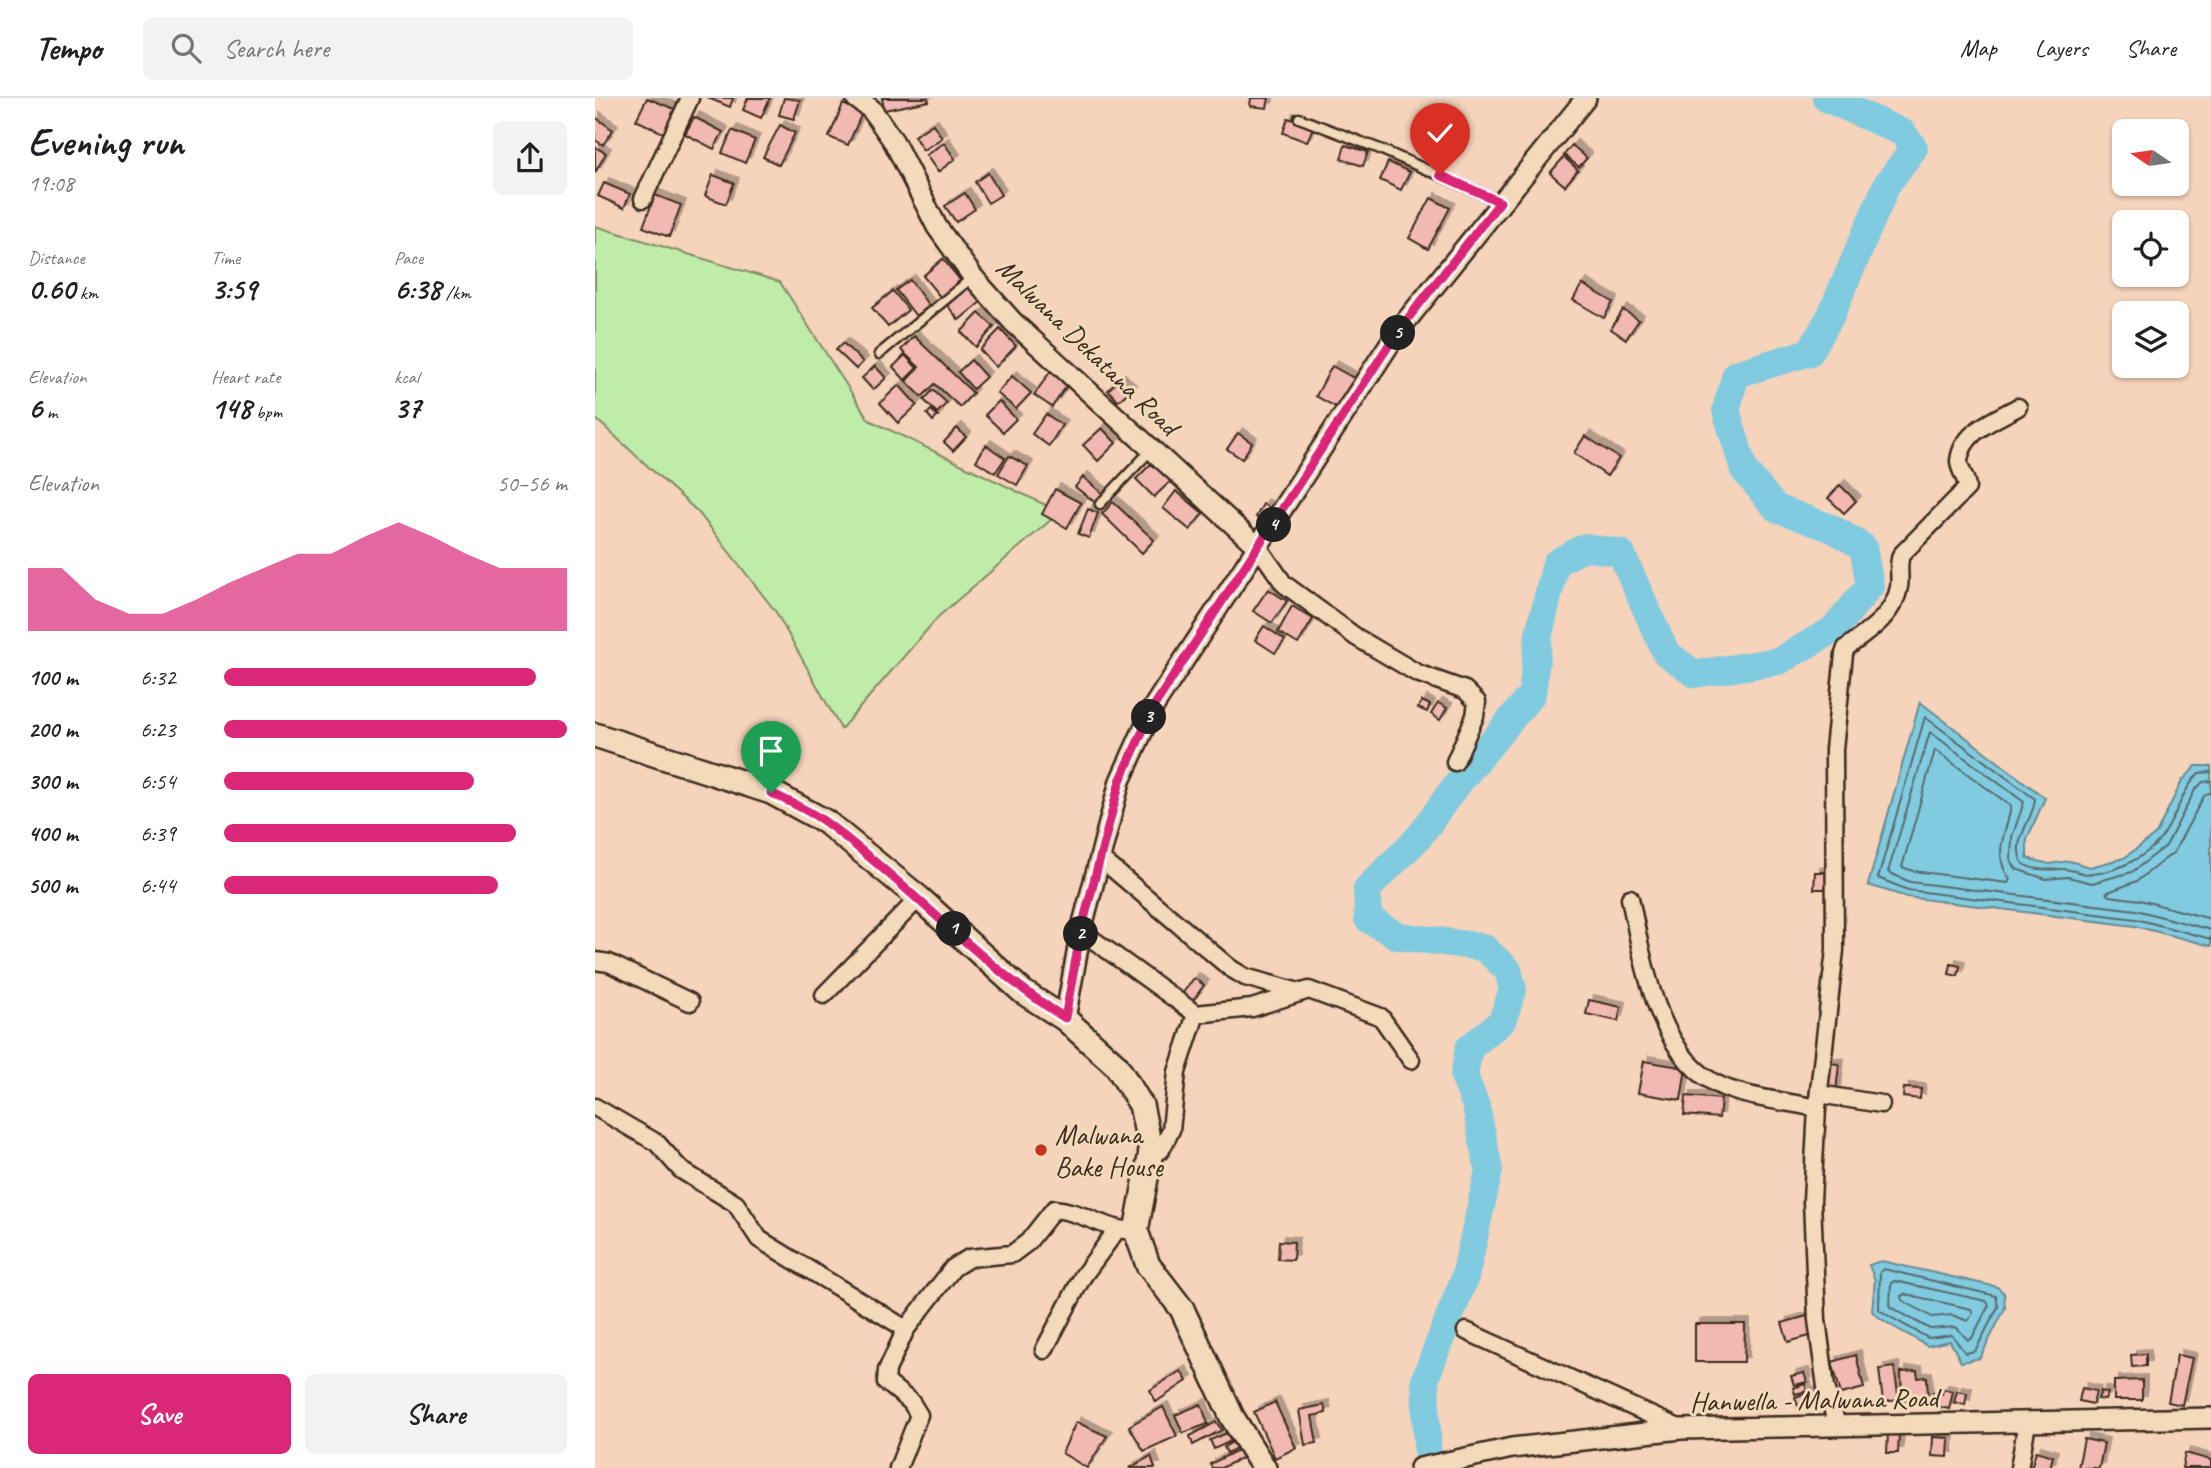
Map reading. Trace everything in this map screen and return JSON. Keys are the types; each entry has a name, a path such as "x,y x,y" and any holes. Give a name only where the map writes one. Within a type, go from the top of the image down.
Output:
{"main road":[{"path":"595,735 771,793 826,822 919,898 1023,992 1065,1018 1117,1065 1140,1105 1151,1152 1126,1231 1182,1309 1232,1417 1264,1468"}],"street":[{"path":"643,199 690,98"},
{"name":"Malwana Dekatana Road","path":"856,98 871,109 894,142 937,227 974,277 1013,322 1259,548"},
{"path":"1065,1018 1081,931 1120,781 1154,706 1398,331 1586,98"},
{"path":"1837,1425 1826,1387 1817,1320 1812,1201 1818,1101 1835,950 1834,749 1844,654 1846,648 1878,624 1890,610 1899,586 1897,566 1901,555 1967,488 1959,464 1964,444 1978,429 2018,407"},
{"path":"1259,548 1284,584 1356,637 1417,673 1465,690 1477,702 1475,716 1455,762"},
{"path":"1100,858 1230,968 1245,977 1299,992"},
{"path":"824,995 919,898"},
{"path":"1630,898 1644,968 1665,1028 1696,1070 1723,1087 1818,1101 1881,1104"},
{"path":"1081,931 1196,1014 1252,1007 1308,990 1381,1017 1411,1060"},
{"path":"595,961 609,963 691,1002"},
{"path":"1151,1152 1161,1150 1171,1130 1177,1072 1196,1014"},
{"path":"595,1107 657,1143 681,1170 736,1204 759,1239 906,1329"},
{"path":"898,1468 919,1415 911,1402 886,1382 887,1370 906,1329 953,1268 969,1258 1012,1254 1028,1242 1054,1209 1067,1210 1126,1231 1083,1276 1044,1350"},
{"path":"1466,1331 1681,1429"},
{"name":"Hanwella - Malwana Road","path":"1420,1468 1512,1448 1681,1429 2211,1418"},
{"path":"2019,1468 2027,1423"}],"lane":[{"path":"1299,118 1380,149 1500,202"},
{"path":"879,355 974,277"},
{"path":"1100,504 1152,449"}],"green space":[{"path":"595,226 780,282 869,420 1060,512 939,616 841,729 776,612 698,512 595,418"}],"water":[{"path":"1920,702 2045,798 2027,839 2027,858 2049,864 2070,861 2090,867 2124,858 2156,834 2182,781 2196,766 2211,766 2211,946 2135,926 1907,897 1868,885"},
{"path":"1881,1261 1997,1287 2004,1293 2005,1308 1980,1358 1961,1362 1950,1341 1927,1346 1876,1315 1872,1311 1875,1280 1869,1265"}],"building":[{"path":"647,98 677,110 665,134 636,120"},
{"path":"708,98 733,98 730,107"},
{"path":"748,98 770,98 761,118 743,110"},
{"path":"784,98 800,100 794,119 779,115"},
{"path":"882,98 928,98 929,101 884,110"},
{"path":"1251,98 1269,98 1267,108 1250,106"},
{"path":"843,104 862,113 848,145 829,137"},
{"path":"595,117 613,130 603,145 595,140"},
{"path":"694,117 723,132 714,149 685,134"},
{"path":"1288,118 1313,127 1307,142 1283,133"},
{"path":"933,124 942,138 923,150 914,136"},
{"path":"780,125 795,133 779,165 763,157"},
{"path":"732,130 755,140 745,163 722,153"},
{"path":"944,143 955,159 938,172 926,155"},
{"path":"1345,145 1368,152 1363,166 1341,159"},
{"path":"1572,145 1587,158 1579,167 1564,155"},
{"path":"595,147 606,153 595,173"},
{"path":"1564,157 1578,170 1565,186 1550,173"},
{"path":"1388,162 1410,172 1401,190 1380,180"},
{"path":"988,173 1001,195 988,203 975,182"},
{"path":"713,175 734,183 726,204 705,196"},
{"path":"604,183 630,194 624,208 598,196"},
{"path":"965,193 975,209 956,222 945,206"},
{"path":"655,195 681,205 669,237 643,227"},
{"path":"1431,198 1450,208 1428,249 1409,238"},
{"path":"943,259 961,281 941,298 923,276"},
{"path":"910,280 929,306 916,316 896,290"},
{"path":"1582,284 1613,302 1604,318 1573,300"},
{"path":"969,287 982,301 959,320 947,305"},
{"path":"893,291 908,310 888,327 872,308"},
{"path":"1623,310 1639,320 1626,339 1611,329"},
{"path":"979,313 994,327 976,347 961,332"},
{"path":"1000,329 1016,346 996,367 980,350"},
{"path":"914,336 973,393 960,407 935,384 922,397 906,381 919,367 901,350"},
{"path":"843,343 863,362 856,369 836,350"},
{"path":"905,355 917,368 905,380 893,367"},
{"path":"971,360 986,377 973,389 958,372"},
{"path":"875,366 886,378 873,390 862,378"},
{"path":"1332,366 1357,380 1341,410 1316,396"},
{"path":"1050,372 1068,384 1052,407 1034,395"},
{"path":"1012,376 1031,393 1016,409 997,393"},
{"path":"1120,379 1131,390 1118,401 1108,390"},
{"path":"899,385 917,405 898,423 880,403"},
{"path":"933,390 947,403 937,413 924,400"},
{"path":"999,401 1016,419 1003,432 985,415"},
{"path":"931,410 938,416 933,421 927,414"},
{"path":"1046,414 1062,425 1049,446 1032,434"},
{"path":"957,428 966,437 953,451 944,442"},
{"path":"1102,428 1116,443 1098,461 1083,445"},
{"path":"1238,433 1252,443 1242,459 1227,449"},
{"path":"1585,436 1619,458 1607,476 1574,453"},
{"path":"986,445 1005,458 995,473 976,461"},
{"path":"1009,456 1028,466 1017,485 998,474"},
{"path":"1155,460 1173,479 1154,497 1136,479"},
{"path":"1083,477 1103,494 1096,503 1075,487"},
{"path":"1840,485 1856,501 1844,513 1828,498"},
{"path":"1055,489 1081,503 1067,528 1042,514"},
{"path":"1176,491 1203,513 1190,530 1163,508"},
{"path":"1113,502 1154,540 1142,553 1102,514"},
{"path":"1263,504 1272,509 1265,522 1256,517"},
{"path":"1088,509 1098,513 1089,538 1078,534"},
{"path":"1268,589 1287,601 1272,623 1253,611"},
{"path":"1292,606 1313,619 1298,644 1278,632"},
{"path":"1264,626 1285,640 1275,653 1255,640"},
{"path":"1422,701 1430,705 1427,712 1418,708"},
{"path":"1438,703 1447,708 1440,720 1431,714"},
{"path":"1815,872 1830,872 1830,889 1814,889"},
{"path":"1951,964 1960,966 1958,976 1949,974"},
{"path":"1194,978 1204,985 1192,1002 1182,994"},
{"path":"1589,1000 1621,1007 1618,1021 1586,1014"},
{"path":"1644,1061 1686,1068 1681,1100 1638,1093"},
{"path":"1827,1063 1839,1064 1836,1091 1824,1090"},
{"path":"1904,1088 1921,1089 1920,1099 1903,1097"},
{"path":"1686,1096 1721,1099 1719,1118 1684,1115"},
{"path":"1279,1241 1294,1242 1293,1260 1278,1259"},
{"path":"1807,1316 1813,1335 1788,1342 1782,1323"},
{"path":"1695,1324 1745,1324 1744,1362 1695,1362"},
{"path":"2146,1354 2146,1366 2132,1367 2131,1355"},
{"path":"1856,1355 1864,1388 1841,1394 1832,1362"},
{"path":"2177,1355 2192,1358 2182,1405 2168,1402"},
{"path":"1894,1367 1899,1400 1883,1402 1879,1369"},
{"path":"1181,1371 1187,1381 1156,1402 1150,1390"},
{"path":"1917,1371 1918,1378 1927,1377 1928,1399 1902,1400 1901,1372"},
{"path":"1804,1373 1807,1382 1794,1385 1791,1376"},
{"path":"2142,1380 2142,1400 2114,1400 2114,1381"},
{"path":"1805,1384 1807,1391 1795,1394 1793,1388"},
{"path":"2082,1388 2096,1391 2093,1404 2079,1401"},
{"path":"1943,1389 1953,1391 1949,1409 1931,1405 1933,1392 1942,1394"},
{"path":"1957,1391 1967,1393 1965,1405 1954,1402"},
{"path":"2101,1391 2108,1393 2105,1400 2098,1399"},
{"path":"1810,1392 1810,1403 1798,1406 1795,1397"},
{"path":"1275,1402 1296,1448 1275,1458 1254,1412"},
{"path":"1201,1404 1208,1424 1183,1433 1175,1415"},
{"path":"1324,1405 1326,1413 1312,1416 1317,1443 1305,1445 1299,1410"},
{"path":"1163,1407 1177,1436 1144,1451 1129,1426"},
{"path":"1076,1422 1107,1436 1087,1468 1062,1453"},
{"path":"1216,1422 1222,1430 1193,1445 1190,1436"},
{"path":"1227,1433 1231,1441 1214,1449 1210,1440"},
{"path":"1888,1433 1899,1434 1898,1453 1887,1453"},
{"path":"1933,1437 1949,1438 1948,1457 1932,1456"},
{"path":"2084,1439 2104,1443 2099,1468 2078,1468"},
{"path":"1233,1442 1236,1448 1227,1453 1224,1447"},
{"path":"1238,1450 1242,1458 1221,1468 1212,1468 1210,1464"},
{"path":"2036,1451 2053,1456 2050,1468 2031,1468"},
{"path":"2185,1453 2211,1460 2211,1468 2182,1468"},
{"path":"1151,1456 1155,1468 1129,1468"}],"waterway":[{"path":"1428,1468 1425,1379 1465,1277 1489,1170 1476,1106 1464,1076 1469,1048 1502,1021 1513,990 1508,970 1483,947 1398,936 1368,919 1367,889 1419,837 1451,792 1532,694 1539,634 1556,563 1585,547 1621,553 1666,653 1695,674 1779,661 1834,629 1870,586 1863,547 1833,529 1776,508 1744,470 1726,410 1736,374 1810,352 1831,315 1887,184 1914,148 1903,133 1826,98"}],"place":[{"name":"Malwana Bake House","path":"1041,1150"}],"route":[{"path":"771,793 826,822 919,898 1023,992 1065,1018 1081,931 1120,781 1154,706 1398,331 1500,202 1440,175"}]}
